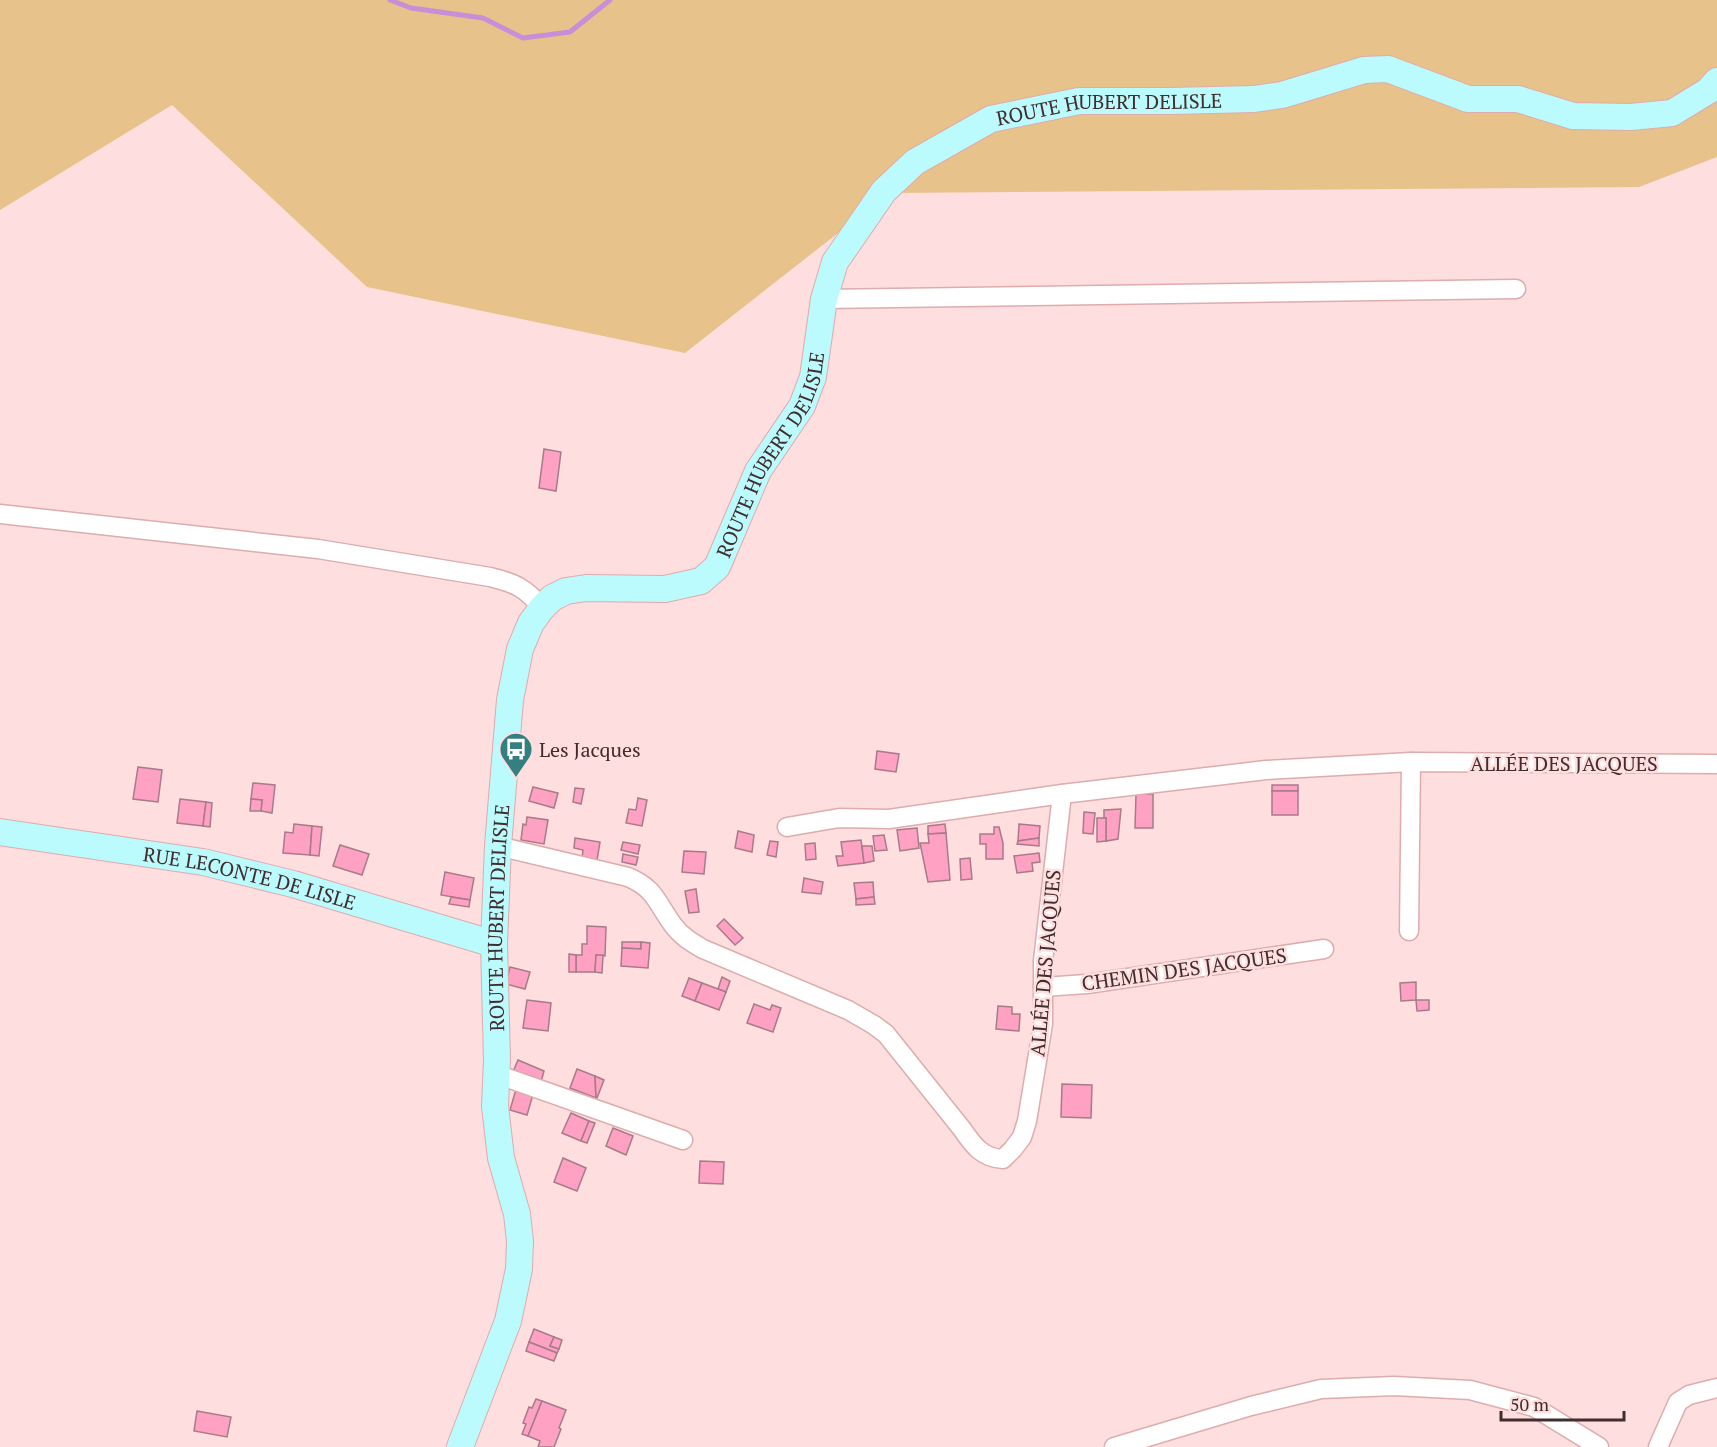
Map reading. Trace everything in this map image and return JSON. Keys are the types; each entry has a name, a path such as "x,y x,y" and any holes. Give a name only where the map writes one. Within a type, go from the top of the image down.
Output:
{"main road":[{"name":"ROUTE HUBERT DELISLE","path":"460,1447 508,1321 519,1269 520,1240 517,1214 501,1158 495,1106 494,944 498,846 510,700 520,649 531,623 542,608 552,598 566,591 586,588 665,589 701,581 717,567 758,471 802,406 813,377 824,299 835,262 884,191 915,162 991,119 1079,101 1254,99 1281,95 1364,70 1388,69 1468,99 1518,99 1573,116 1631,117 1672,113 1708,91 1717,81"},
{"name":"RUE LECONTE DE LISLE","path":"0,832 215,865 293,884 494,944"}],"street":[{"path":"824,299 1516,289"},
{"path":"0,513 318,549 490,577 512,582 530,593 542,608"},
{"path":"1409,931 1411,762"},
{"name":"ALLÉE DES JACQUES","path":"787,828 839,818 889,819 1062,794 1266,770 1411,762 1717,764"},
{"name":"ALLÉE DES JACQUES","path":"498,846 628,877 642,884 653,894 674,926 687,940 862,1017 886,1034 971,1143 981,1152 993,1158 1003,1159 1022,1137 1027,1120 1043,1024 1043,961 1062,794"},
{"name":"CHEMIN DES JACQUES","path":"1043,987 1087,984 1324,949"},
{"path":"496,1074 683,1140"},
{"path":"1119,1446 1251,1406 1321,1389 1394,1386 1470,1390 1534,1407 1599,1447"},
{"path":"1658,1447 1678,1402 1689,1395 1717,1388"}],"shaded area":[{"path":"0,0 1717,0 1717,157 1639,187 889,193 685,353 367,287 172,105 0,210"}],"building":[{"path":"544,449 561,452 556,491 539,488"},
{"path":"877,751 899,754 896,772 875,769"},
{"path":"138,767 162,770 158,802 133,799"},
{"path":"253,783 275,785 272,813 261,811 262,800 251,799"},
{"path":"1272,785 1298,785 1298,791 1272,791"},
{"path":"533,787 558,793 554,808 529,801"},
{"path":"575,788 584,789 581,804 573,802"},
{"path":"1272,791 1298,791 1298,815 1272,815"},
{"path":"1136,794 1153,794 1153,828 1135,828"},
{"path":"638,798 647,800 642,826 626,823 629,809 636,810"},
{"path":"180,799 206,802 203,826 177,823"},
{"path":"251,799 262,800 261,811 250,811"},
{"path":"206,802 212,803 210,827 203,826"},
{"path":"1121,809 1118,839 1106,841 1104,810"},
{"path":"1084,812 1095,813 1093,834 1083,833"},
{"path":"527,817 548,820 544,844 521,840 523,824 526,825"},
{"path":"1097,818 1106,818 1106,841 1097,842"},
{"path":"294,824 312,826 310,855 283,853 285,832 293,833"},
{"path":"945,824 946,833 928,834 928,826"},
{"path":"1019,824 1040,826 1039,838 1018,841"},
{"path":"312,826 322,827 319,856 310,855"},
{"path":"994,827 999,827 1003,843 1003,859 986,859 986,844 980,844 980,834 994,834"},
{"path":"917,828 919,848 900,851 897,830"},
{"path":"738,831 754,835 752,852 735,848"},
{"path":"946,833 950,880 928,882 920,843 929,843 928,834"},
{"path":"884,835 887,850 875,851 873,836"},
{"path":"575,838 600,842 597,860 582,858 583,850 574,848"},
{"path":"1039,838 1039,846 1017,844 1018,841"},
{"path":"861,840 864,863 838,866 836,856 843,856 841,842"},
{"path":"770,841 778,842 776,857 767,855"},
{"path":"623,842 640,845 638,854 621,850"},
{"path":"815,843 816,859 806,860 805,844"},
{"path":"340,845 369,854 362,875 333,866"},
{"path":"862,846 872,846 874,861 864,863"},
{"path":"684,851 706,852 704,874 682,872"},
{"path":"1039,853 1040,862 1032,863 1033,871 1017,873 1014,856"},
{"path":"623,854 638,857 636,865 622,862"},
{"path":"970,858 972,879 961,880 960,859"},
{"path":"445,872 474,878 470,900 441,895"},
{"path":"804,878 823,882 821,894 802,892"},
{"path":"873,882 874,897 856,899 854,883"},
{"path":"696,889 699,912 689,913 685,891"},
{"path":"451,897 470,900 469,907 449,904"},
{"path":"874,897 875,904 856,905 856,899"},
{"path":"724,919 743,938 735,945 717,926"},
{"path":"587,926 606,927 605,956 596,955 595,972 576,972 576,955 582,955 582,944 587,944"},
{"path":"622,942 641,942 641,949 622,948"},
{"path":"641,942 650,943 648,968 621,966 622,948 641,949"},
{"path":"569,954 576,955 576,972 569,972"},
{"path":"596,955 603,955 602,973 595,972"},
{"path":"510,967 530,972 525,989 506,984"},
{"path":"722,977 730,981 726,992 718,989"},
{"path":"689,978 702,983 695,1001 682,996"},
{"path":"1416,982 1416,1000 1401,1001 1400,983"},
{"path":"702,983 726,992 719,1010 695,1001"},
{"path":"527,1000 551,1003 548,1031 523,1028"},
{"path":"1416,1000 1429,1000 1429,1010 1417,1011"},
{"path":"754,1004 770,1010 772,1005 781,1008 773,1032 747,1023"},
{"path":"998,1006 1012,1007 1012,1014 1020,1014 1019,1031 996,1029"},
{"path":"518,1060 544,1071 540,1086 512,1074"},
{"path":"577,1069 595,1076 596,1098 570,1088"},
{"path":"595,1076 604,1080 597,1098 596,1098"},
{"path":"1062,1084 1092,1085 1091,1118 1061,1117"},
{"path":"517,1086 534,1091 527,1115 510,1110"},
{"path":"571,1113 589,1121 581,1141 562,1133"},
{"path":"589,1121 595,1123 587,1143 581,1141"},
{"path":"613,1128 633,1136 626,1155 606,1146"},
{"path":"563,1158 586,1168 577,1191 554,1182"},
{"path":"700,1161 724,1162 723,1184 699,1183"},
{"path":"534,1329 554,1337 550,1346 559,1349 557,1353 529,1342"},
{"path":"554,1337 562,1340 559,1349 550,1346"},
{"path":"529,1342 557,1353 554,1361 526,1351"},
{"path":"536,1399 542,1401 528,1436 522,1434 526,1424 523,1423 529,1407 532,1408"},
{"path":"542,1401 566,1410 554,1447 538,1447 540,1441 528,1436"},
{"path":"197,1411 231,1417 227,1437 194,1431"}],"waterway":[{"path":"390,0 411,8 483,18 523,38 570,32 610,0"}],"place":[{"name":"Les Jacques","path":"516,778"}]}
